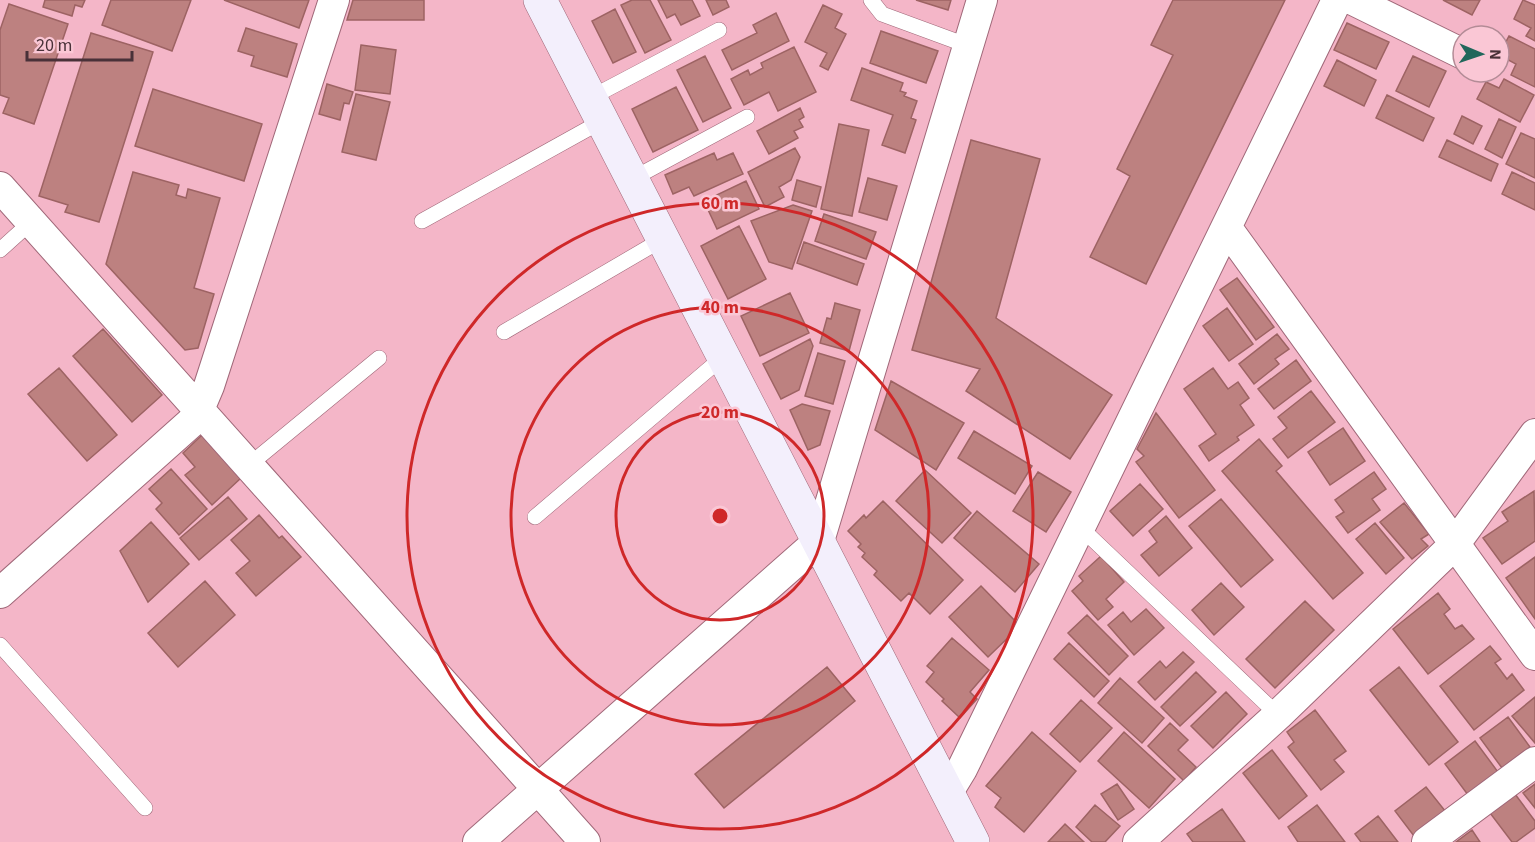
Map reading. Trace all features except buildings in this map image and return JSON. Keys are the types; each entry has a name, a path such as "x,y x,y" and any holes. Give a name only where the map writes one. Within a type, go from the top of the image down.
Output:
{"street":[{"path":"0,593 195,419 213,375 334,0"},
{"path":"540,0 973,842"},
{"path":"478,842 819,541 982,0"},
{"path":"948,792 962,769 1082,528 1337,0"},
{"path":"1353,0 1451,48"},
{"path":"0,187 585,842"},
{"path":"1227,228 1535,656"},
{"path":"1150,838 1454,545 1535,434"},
{"path":"1427,842 1535,762"}],"lane":[{"path":"871,0 882,14 969,46"},
{"path":"422,221 719,30"},
{"path":"632,179 747,117"},
{"path":"0,250 32,222"},
{"path":"504,332 663,239"},
{"path":"535,516 723,357"},
{"path":"249,465 379,358"},
{"path":"1082,528 1278,715"},
{"path":"0,645 145,808"}]}
